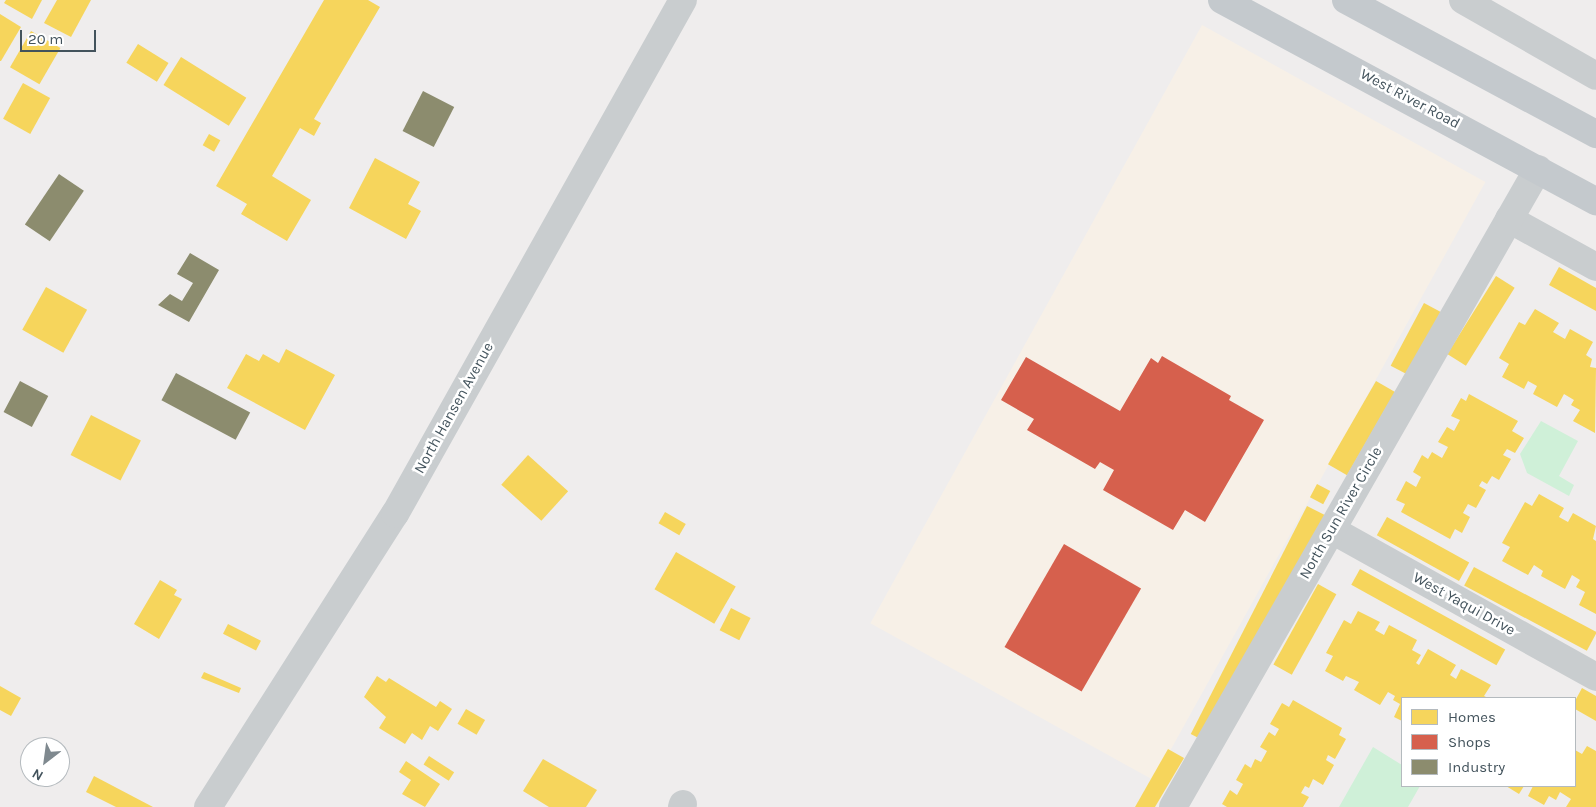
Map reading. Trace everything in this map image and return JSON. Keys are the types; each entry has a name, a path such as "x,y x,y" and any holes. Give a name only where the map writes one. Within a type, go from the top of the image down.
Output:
{"main road":[{"name":"West River Road","path":"1222,0 1596,201"},
{"path":"1346,0 1596,134"}],"street":[{"name":"North Hansen Avenue","path":"208,807 395,514 683,0"},
{"path":"1463,0 1596,76"},
{"name":"North Sun River Circle","path":"1173,807 1538,169"},
{"path":"1509,219 1596,267"},
{"name":"West Yaqui Drive","path":"1332,530 1596,677"}],"shaded area":[{"path":"1202,25 1485,182 1154,780 870,623"}],"green space":[{"path":"1541,421 1578,441 1559,476 1574,485 1569,496 1527,473 1520,454"},
{"path":"1373,747 1401,764 1401,787 1419,787 1408,807 1339,807"}],"building: Homes":[{"path":"6,0 42,0 32,19 4,3"},
{"path":"57,0 91,0 71,37 44,23"},
{"path":"324,0 368,0 380,7 314,119 321,123 314,136 300,128 272,176 311,200 287,241 241,214 247,204 216,186"},
{"path":"0,14 21,27 1,61 0,61"},
{"path":"31,31 60,48 39,84 10,67"},
{"path":"138,44 169,63 157,82 126,63"},
{"path":"181,57 246,98 229,126 164,85"},
{"path":"23,83 50,98 30,134 3,119"},
{"path":"209,134 220,140 214,152 203,145"},
{"path":"375,158 420,182 408,204 421,211 406,239 349,208"},
{"path":"1559,267 1596,288 1596,311 1549,285"},
{"path":"1496,276 1515,288 1466,366 1447,354"},
{"path":"46,287 87,310 63,353 22,330"},
{"path":"1424,303 1441,312 1407,375 1391,366"},
{"path":"1535,309 1559,323 1553,332 1565,339 1570,329 1593,342 1586,355 1592,359 1590,367 1596,368 1595,433 1573,421 1580,410 1571,405 1574,400 1564,394 1557,407 1533,394 1537,386 1528,381 1524,389 1502,377 1509,364 1499,358 1519,322 1525,325"},
{"path":"286,349 335,375 305,430 227,388 246,354 259,361 263,354 279,363"},
{"path":"1376,381 1395,392 1347,475 1328,464"},
{"path":"1469,394 1518,421 1512,431 1524,438 1515,453 1507,449 1503,455 1511,459 1499,480 1492,476 1487,484 1482,481 1479,486 1486,490 1476,508 1468,504 1463,513 1470,517 1462,533 1455,529 1450,539 1401,512 1405,504 1396,500 1406,481 1416,487 1421,477 1413,472 1422,455 1428,459 1432,452 1442,458 1448,447 1438,442 1447,427 1454,431 1460,420 1451,416 1461,398 1466,401"},
{"path":"91,415 141,440 120,481 71,455"},
{"path":"528,455 568,491 541,521 501,485"},
{"path":"1317,484 1330,491 1323,504 1310,497"},
{"path":"1539,494 1564,508 1559,517 1568,522 1573,513 1596,526 1593,539 1596,541 1596,614 1579,605 1585,592 1576,587 1580,580 1572,575 1565,589 1541,576 1543,571 1534,565 1528,575 1502,561 1510,547 1502,543 1525,502 1532,506"},
{"path":"1307,506 1325,515 1209,743 1191,734"},
{"path":"665,512 686,524 679,535 658,523"},
{"path":"1387,517 1469,563 1459,581 1377,535"},
{"path":"676,552 736,586 714,624 654,589"},
{"path":"1474,567 1596,632 1587,651 1464,586"},
{"path":"1360,569 1505,649 1496,665 1351,585"},
{"path":"160,580 177,590 174,595 182,599 159,639 134,624"},
{"path":"1318,584 1336,594 1292,675 1273,664"},
{"path":"731,608 751,618 739,640 720,630"},
{"path":"1358,611 1380,622 1375,630 1384,635 1389,625 1417,640 1412,650 1421,655 1416,663 1419,665 1428,649 1456,665 1450,675 1456,679 1461,669 1491,685 1484,696 1486,697 1401,697 1401,720 1394,717 1400,704 1393,700 1395,696 1388,692 1380,705 1354,690 1359,682 1346,676 1343,681 1325,671 1333,656 1326,653 1344,620 1351,624"},
{"path":"228,624 261,641 256,651 223,634"},
{"path":"204,672 241,688 239,693 201,678"},
{"path":"377,676 386,682 389,678 436,707 440,701 452,709 438,731 430,726 422,740 412,733 405,744 379,728 386,717 364,697"},
{"path":"0,686 21,698 11,716 0,710"},
{"path":"1582,688 1596,696 1596,721 1576,710 1576,699"},
{"path":"1293,700 1342,728 1339,735 1346,739 1335,759 1328,755 1326,760 1334,765 1323,785 1313,779 1309,788 1305,786 1301,793 1309,797 1303,807 1227,807 1222,804 1230,790 1237,795 1243,784 1236,780 1245,764 1251,768 1255,759 1261,762 1267,751 1260,747 1269,732 1275,736 1279,729 1270,724 1282,703 1289,707"},
{"path":"466,709 485,720 477,735 458,724"},
{"path":"1587,746 1596,751 1596,807 1566,807 1571,799 1560,792 1556,800 1549,796 1544,805 1528,796 1532,787 1576,787 1576,751 1582,754"},
{"path":"1168,749 1184,758 1155,807 1135,807"},
{"path":"429,756 454,772 449,781 424,764"},
{"path":"543,759 597,790 586,807 549,807 523,791"},
{"path":"406,761 440,784 425,807 402,794 411,780 399,772"},
{"path":"94,776 153,807 116,807 86,792"},
{"path":"1508,787 1523,787 1519,794"}],"building: Shops":[{"path":"1162,356 1231,396 1229,400 1264,420 1205,522 1185,510 1173,530 1103,490 1114,470 1100,462 1095,469 1027,430 1034,419 1001,400 1026,357 1120,411 1151,358 1158,363"},
{"path":"1064,544 1141,588 1082,692 1004,647"}],"building: Industry":[{"path":"423,91 454,107 434,147 403,131"},
{"path":"59,174 84,191 50,241 25,225"},
{"path":"190,253 219,270 189,322 158,305 170,294 182,301 193,283 177,274"},
{"path":"176,373 250,412 236,440 161,400"},
{"path":"20,381 48,396 32,427 4,412"}]}
